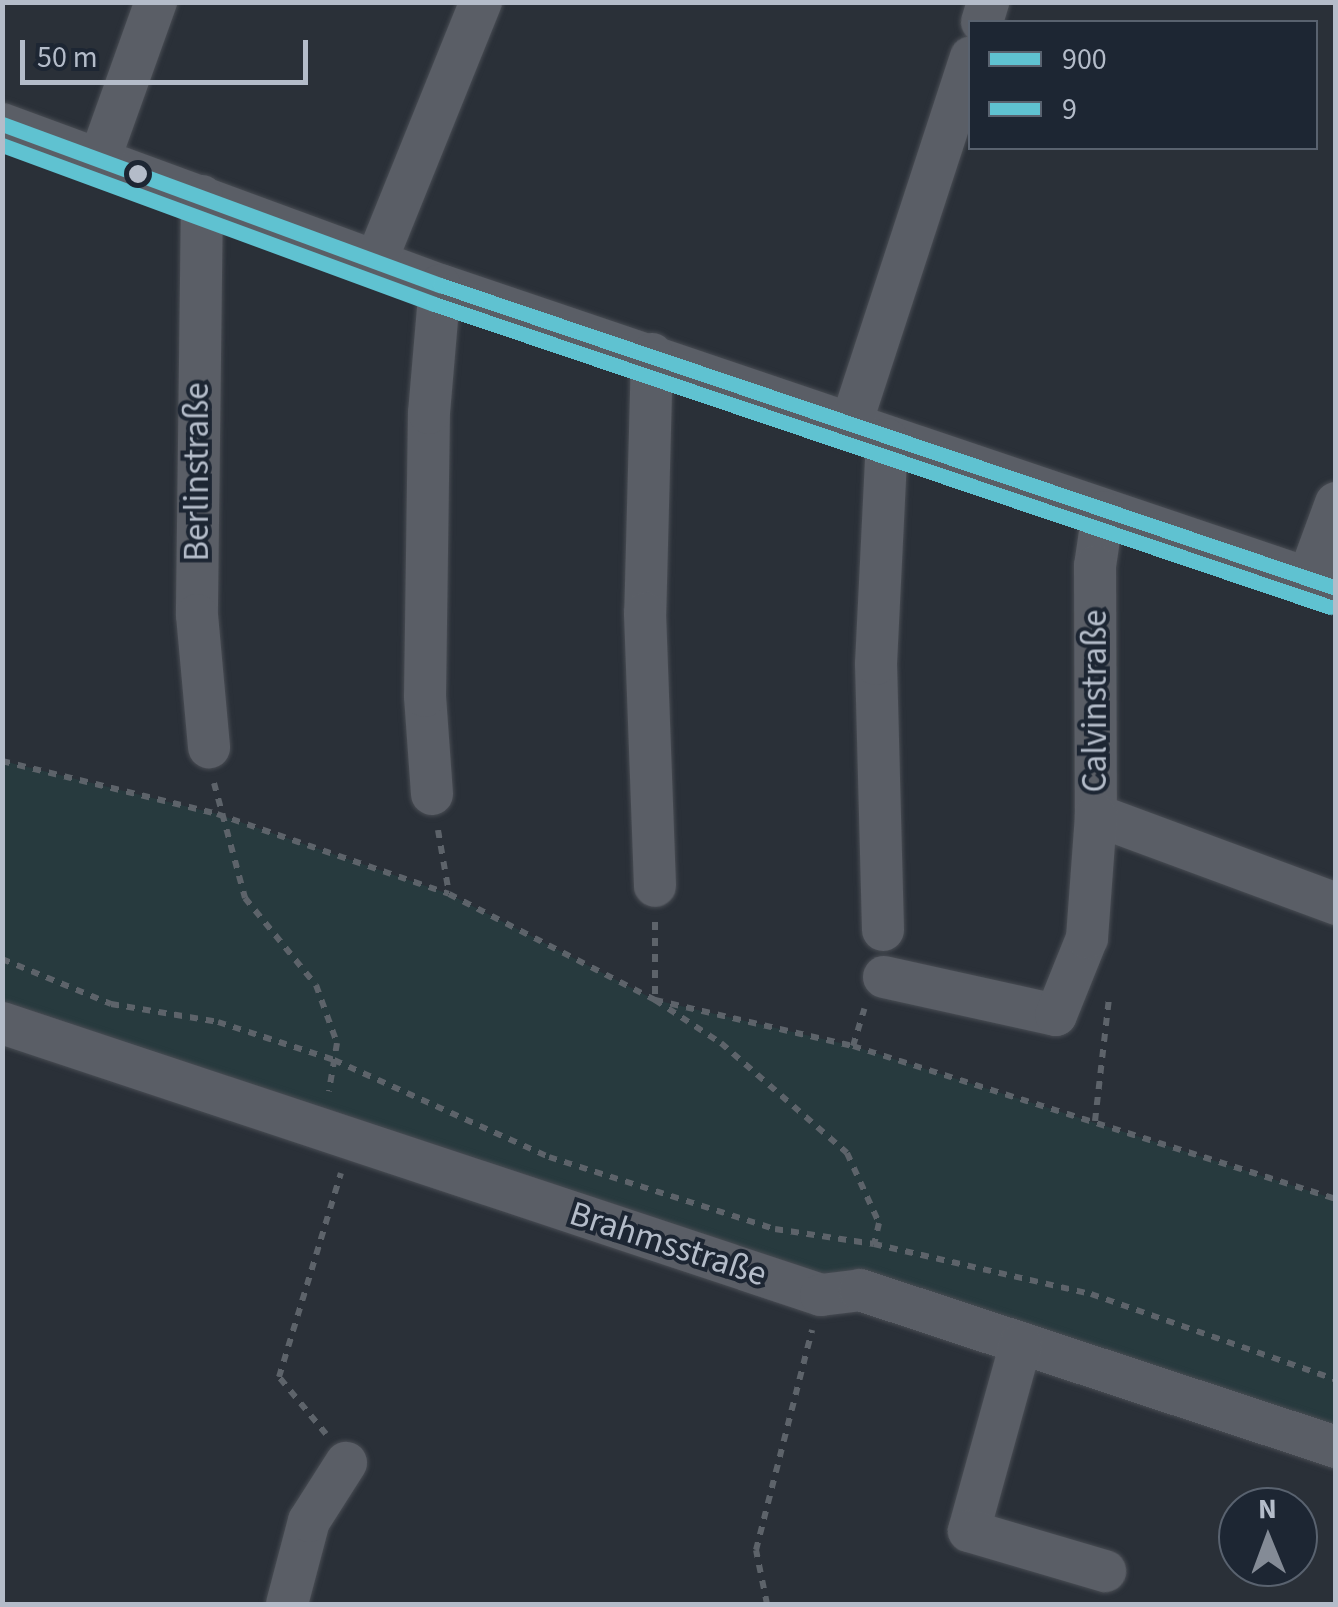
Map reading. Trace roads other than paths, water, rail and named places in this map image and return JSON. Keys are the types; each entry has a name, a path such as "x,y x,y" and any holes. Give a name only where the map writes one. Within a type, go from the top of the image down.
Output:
{"street":[{"path":"100,158 156,2"},
{"path":"377,259 481,2"},
{"path":"882,930 868,433 968,64"},
{"path":"2,124 440,285 1322,584 1336,503"},
{"name":"Berlinstraße","path":"202,196 197,614 209,747"},
{"path":"432,794 426,696 429,413 440,285"},
{"path":"652,354 645,612 655,886"},
{"name":"Calvinstraße","path":"1102,512 1094,566 1096,815 1336,904"},
{"path":"884,977 1056,1015 1088,938 1096,815"},
{"name":"Brahmsstraße","path":"2,1023 337,1135 840,1292 1021,1344 1336,1446"},
{"path":"1021,1344 969,1530 1105,1571"},
{"path":"287,1604 309,1521 346,1463"}]}
